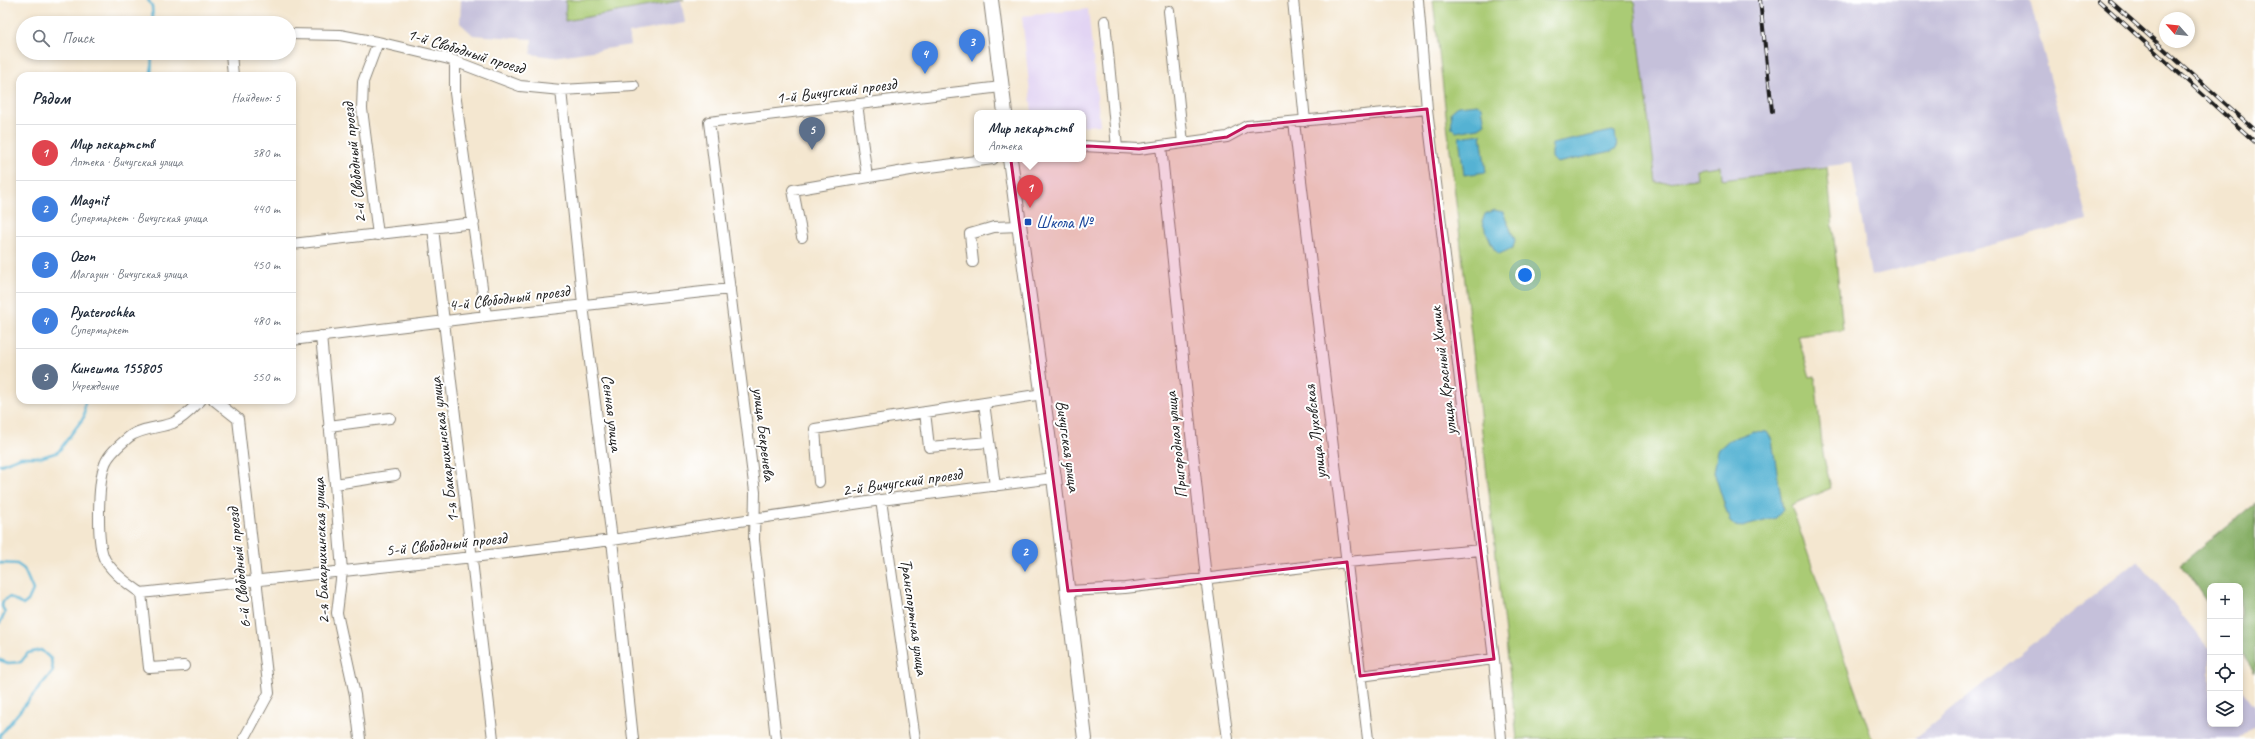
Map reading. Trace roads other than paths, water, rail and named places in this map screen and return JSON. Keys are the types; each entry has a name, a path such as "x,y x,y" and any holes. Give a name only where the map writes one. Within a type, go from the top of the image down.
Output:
{"main road":[{"path":"991,0 1005,110"},
{"name":"Вичугская улица","path":"1010,162 1054,478 1085,739"}],"street":[{"path":"1292,0 1305,121"},
{"name":"улица Красный Химик","path":"1418,0 1428,109 1494,659 1501,739"},
{"path":"1169,11 1183,144"},
{"path":"1106,21 1117,148"},
{"name":"1-й Свободный проезд","path":"296,34 340,35 378,42 455,61 511,84 561,90 634,86"},
{"name":"2-й Свободный проезд","path":"378,42 363,82 362,102 363,125 378,234"},
{"path":"232,60 233,72"},
{"path":"455,61 455,93 486,316"},
{"name":"1-й Вичугский проезд","path":"710,133 709,122 1002,87"},
{"name":"Сенная улица","path":"561,90 583,305 612,540 633,739"},
{"path":"857,104 867,176"},
{"path":"1086,146 1139,149 1227,137 1247,126 1428,109"},
{"name":"улица Луховская","path":"1294,122 1368,739"},
{"name":"улица Бекренева","path":"710,133 755,492 754,540 776,739"},
{"name":"Пригородная улица","path":"1162,146 1206,578 1228,739"},
{"path":"802,237 793,190 867,176 974,162"},
{"path":"296,244 474,223"},
{"path":"973,262 970,234 994,227 1019,226"},
{"name":"1-я Бакарихинская улица","path":"433,228 473,558 493,739"},
{"name":"4-й Свободный проезд","path":"296,339 486,316 730,290"},
{"name":"2-я Бакарихинская улица","path":"321,336 342,571 337,613 355,694 360,739"},
{"path":"819,482 815,429 1043,394"},
{"path":"984,403 995,486"},
{"path":"184,666 149,668 141,593 124,582 106,560 100,547 100,486 105,464 110,455 131,435 173,422 190,411 197,404"},
{"name":"6-й Свободный проезд","path":"219,404 238,419 268,693 244,739"},
{"path":"925,412 929,447 989,442"},
{"path":"330,426 390,418"},
{"path":"335,484 395,475"},
{"name":"2-й Вичугский проезд","path":"754,519 881,500 1054,478"},
{"name":"Транспортная улица","path":"881,500 915,739"},
{"name":"5-й Свободный проезд","path":"141,593 473,558 612,540 754,519"},
{"path":"1068,591 1125,588 1347,562 1481,550"},
{"path":"1360,676 1494,659"}],"water":[{"path":"1477,104 1482,107 1485,124 1479,128 1456,132 1452,128 1451,112 1458,106"},
{"path":"1612,131 1615,132 1617,148 1612,151 1557,163 1552,158 1552,144"},
{"path":"1481,134 1486,172 1464,175 1459,137"},
{"path":"1494,210 1503,212 1515,240 1513,248 1499,254 1494,249 1482,222 1485,214"},
{"path":"1754,431 1767,432 1772,440 1783,510 1776,518 1738,528 1730,522 1714,472 1718,450 1729,440"}],"waterway":[{"path":"148,0 152,6 153,16"},
{"path":"151,72 152,60"},
{"path":"0,465 21,457 42,457 58,452 84,417 85,404"},
{"path":"0,563 17,564 24,569 33,590 28,601 23,605 10,597 3,601 2,606 5,613 0,623"},
{"path":"0,660 8,663 21,662 28,653 41,650 51,659 53,671 0,735 0,738"}],"railway":[{"path":"1760,0 1772,111"},
{"path":"2098,0 2255,142"},
{"path":"2109,0 2255,130"}],"place":[{"name":"Ozon","path":"972,62"},
{"name":"Pyaterochka","path":"925,74"},
{"name":"Кинешма 155805","path":"812,150"},
{"name":"Мир лекартств","path":"1030,208"},
{"name":"Школа №","path":"1028,222"},
{"name":"Magnit","path":"1025,572"}]}
